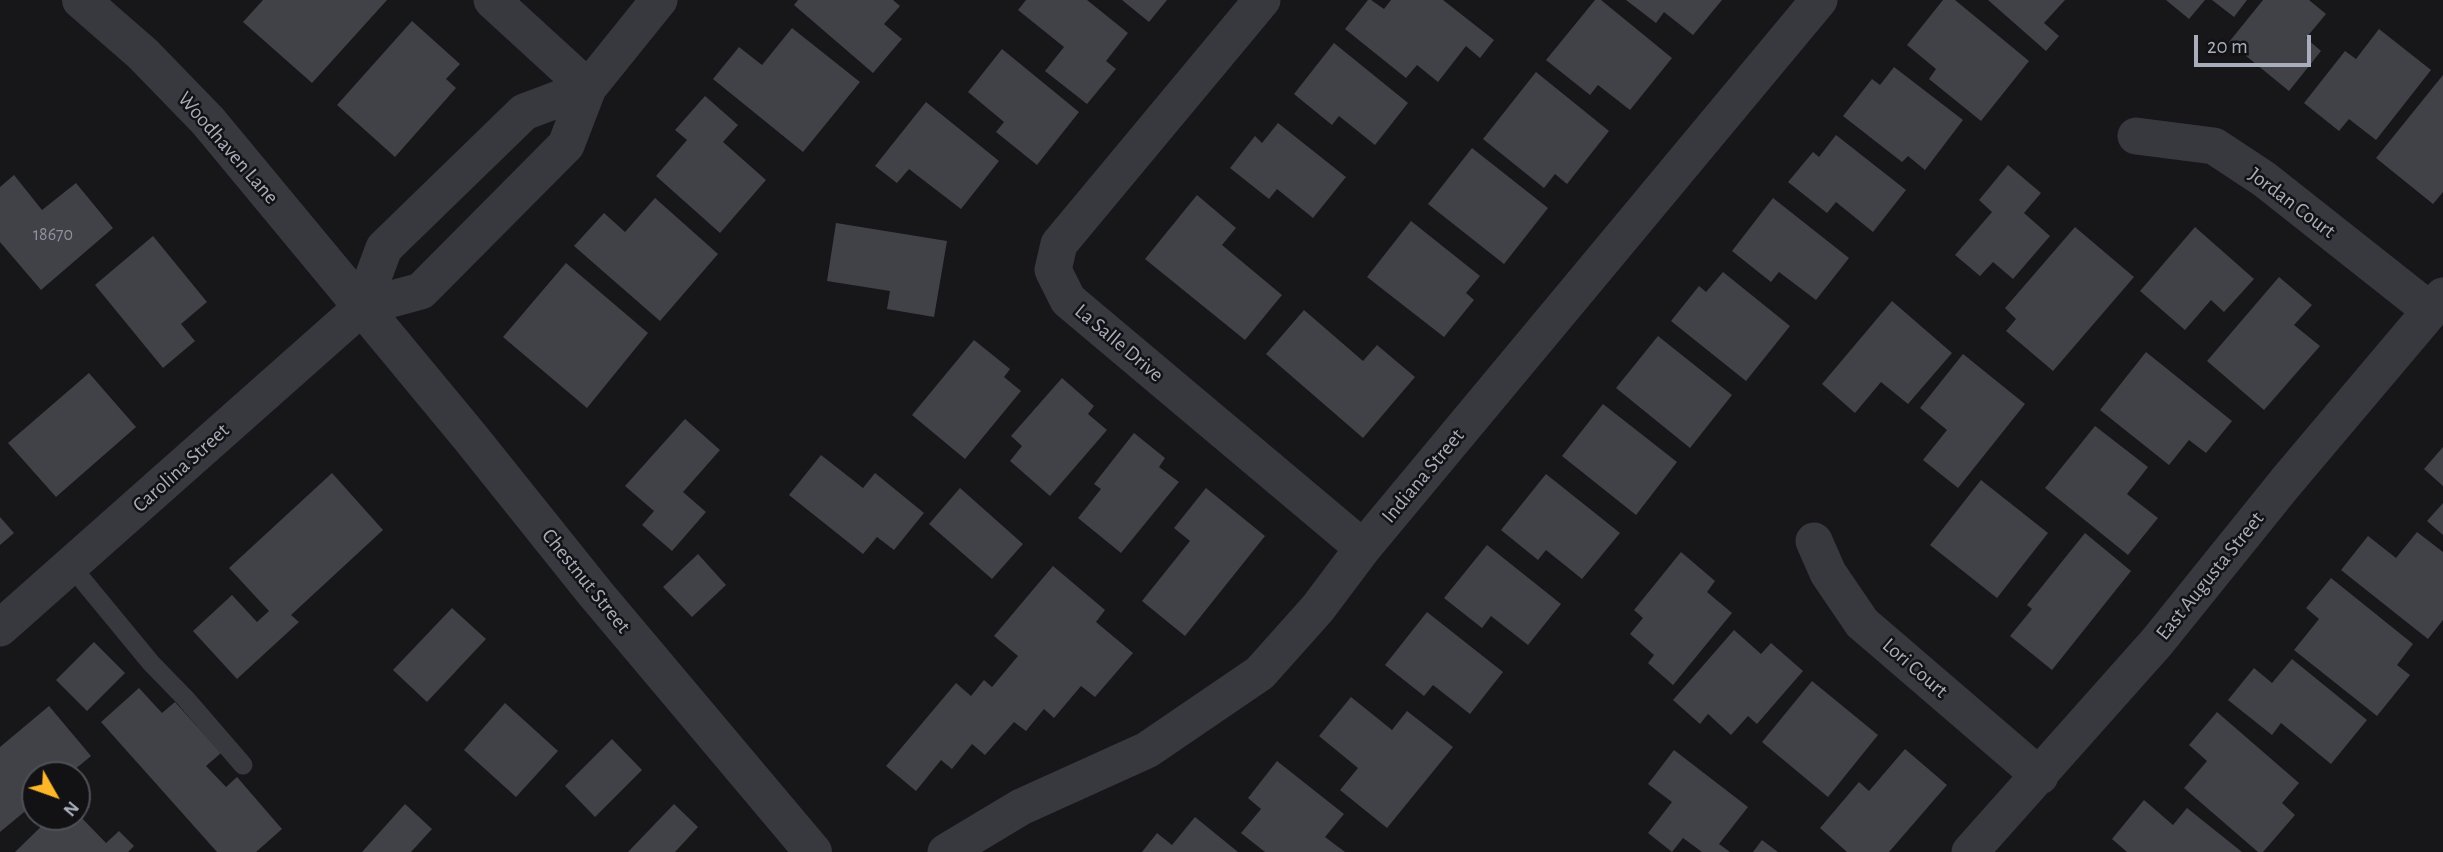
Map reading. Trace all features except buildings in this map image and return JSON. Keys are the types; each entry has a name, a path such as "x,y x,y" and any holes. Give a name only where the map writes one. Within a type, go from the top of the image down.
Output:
{"street":[{"name":"Woodhaven Lane","path":"81,0 142,54 208,121 362,307"},
{"path":"492,0 588,88"},
{"name":"Carolina Street","path":"0,628 362,307 421,291 566,145 588,88 659,0"},
{"name":"La Salle Drive","path":"1262,0 1059,244 1053,270 1068,300 1363,548"},
{"name":"Indiana Street","path":"946,852 1021,807 1147,750 1260,673 1318,608 1363,548 1819,0"},
{"name":"Carolina Street","path":"362,307 384,248 524,112 588,88"},
{"name":"Jordan Court","path":"2136,136 2214,146 2437,303"},
{"name":"East Augusta Street","path":"1970,852 2157,642 2286,482 2437,303"},
{"name":"Chestnut Street","path":"362,307 595,593 813,852"},
{"name":"Lori Court","path":"1814,541 1828,573 1862,623 2040,776"}],"lane":[{"path":"71,566 151,663 243,765"}]}
